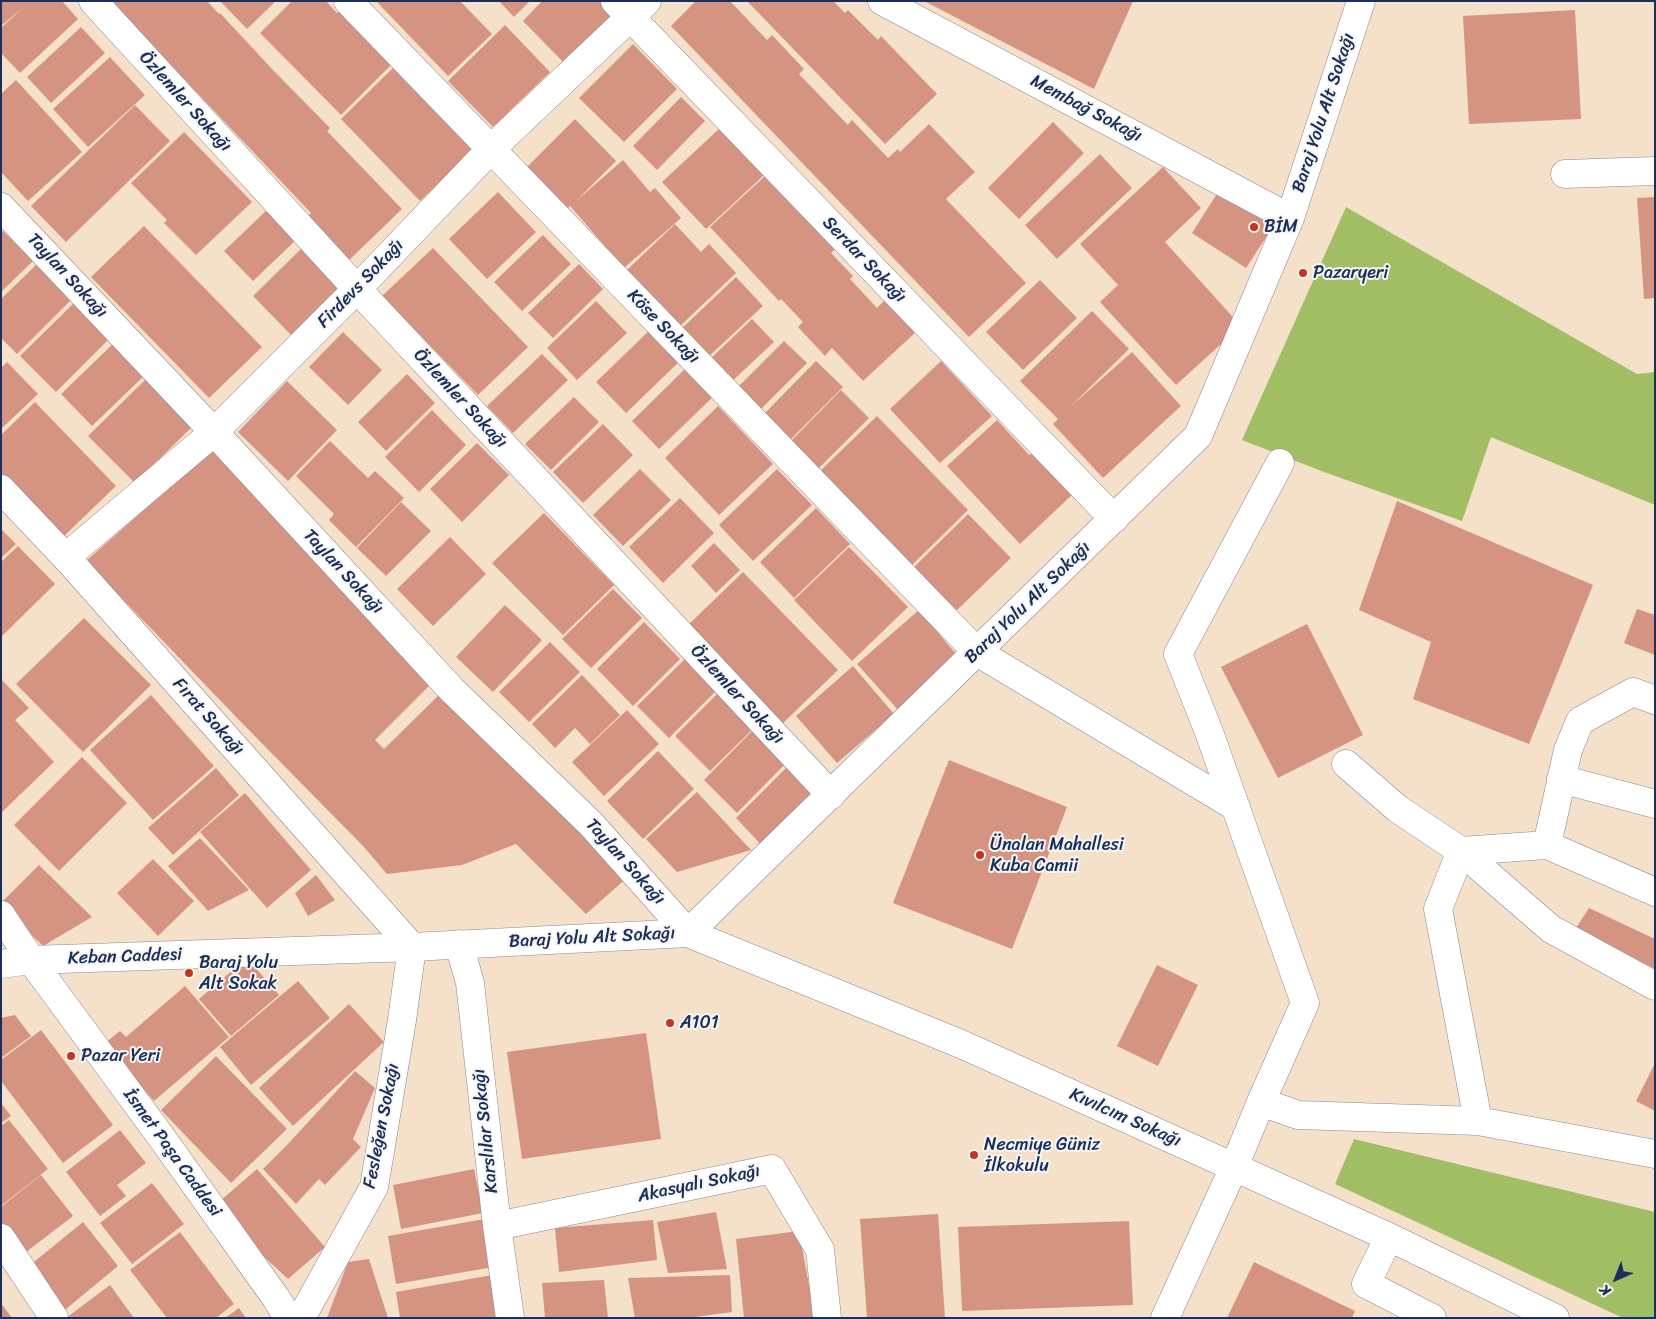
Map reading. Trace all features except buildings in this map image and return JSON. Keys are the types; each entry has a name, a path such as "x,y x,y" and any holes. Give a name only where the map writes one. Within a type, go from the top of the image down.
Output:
{"street":[{"name":"Özlemler Sokağı","path":"92,1 357,289 831,794"},
{"name":"Köse Sokağı","path":"348,1 977,652 1236,807"},
{"name":"Membağ Sokağı","path":"882,1 1290,218"},
{"name":"Baraj Yolu Alt Sokağı","path":"459,944 688,933 1198,436 1290,218 1361,1"},
{"name":"Firdevs Sokağı","path":"66,557 214,432 357,289 631,7"},
{"name":"Serdar Sokağı","path":"631,7 1114,519"},
{"path":"1565,174 1655,171"},
{"name":"Taylan Sokağı","path":"1,206 214,432 452,690 591,824 688,933"},
{"path":"1166,1318 1305,1003 1236,807 1178,654 1280,463"},
{"name":"Fırat Sokağı","path":"1,488 66,557 412,947"},
{"path":"1547,845 1568,750 1580,721 1633,692 1655,700"},
{"path":"1346,764 1398,809 1460,851 1551,929 1655,986"},
{"path":"1561,779 1655,804"},
{"path":"1460,851 1547,845 1655,892"},
{"path":"1460,851 1438,909 1478,1121"},
{"name":"İsmet Paşa Caddesi","path":"1,915 31,960 276,1298 288,1318"},
{"name":"Kıvılcım Sokağı","path":"688,933 961,1044 1389,1237 1555,1318"},
{"name":"Keban Caddesi","path":"1,964 31,960 459,944"},
{"name":"Karslılar Sokağı","path":"459,944 470,983 497,1226 510,1318"},
{"name":"Fesleğen Sokağı","path":"301,1318 374,1187 402,1020 412,947"},
{"path":"1261,1102 1298,1115 1478,1121 1655,1154"},
{"name":"Akasyalı Sokağı","path":"497,1226 772,1169 820,1250 827,1318"},
{"path":"1389,1237 1366,1284 1432,1318"},
{"path":"1,1238 54,1318"}],"green space":[{"path":"1346,207 1637,374 1655,372 1655,505 1491,437 1462,521 1324,472 1242,440"},
{"path":"1354,1139 1655,1212 1655,1318 1623,1318 1335,1184"}],"place":[{"name":"BİM","path":"1254,227"},
{"name":"Pazaryeri","path":"1303,273"},
{"name":"Ünalan Mahallesi Kuba Camii","path":"980,855"},
{"name":"Baraj Yolu Alt Sokak","path":"189,973"},
{"name":"A101","path":"670,1023"},
{"name":"Pazar Yeri","path":"71,1056"},
{"name":"Necmiye Güniz İlkokulu","path":"974,1155"}]}
